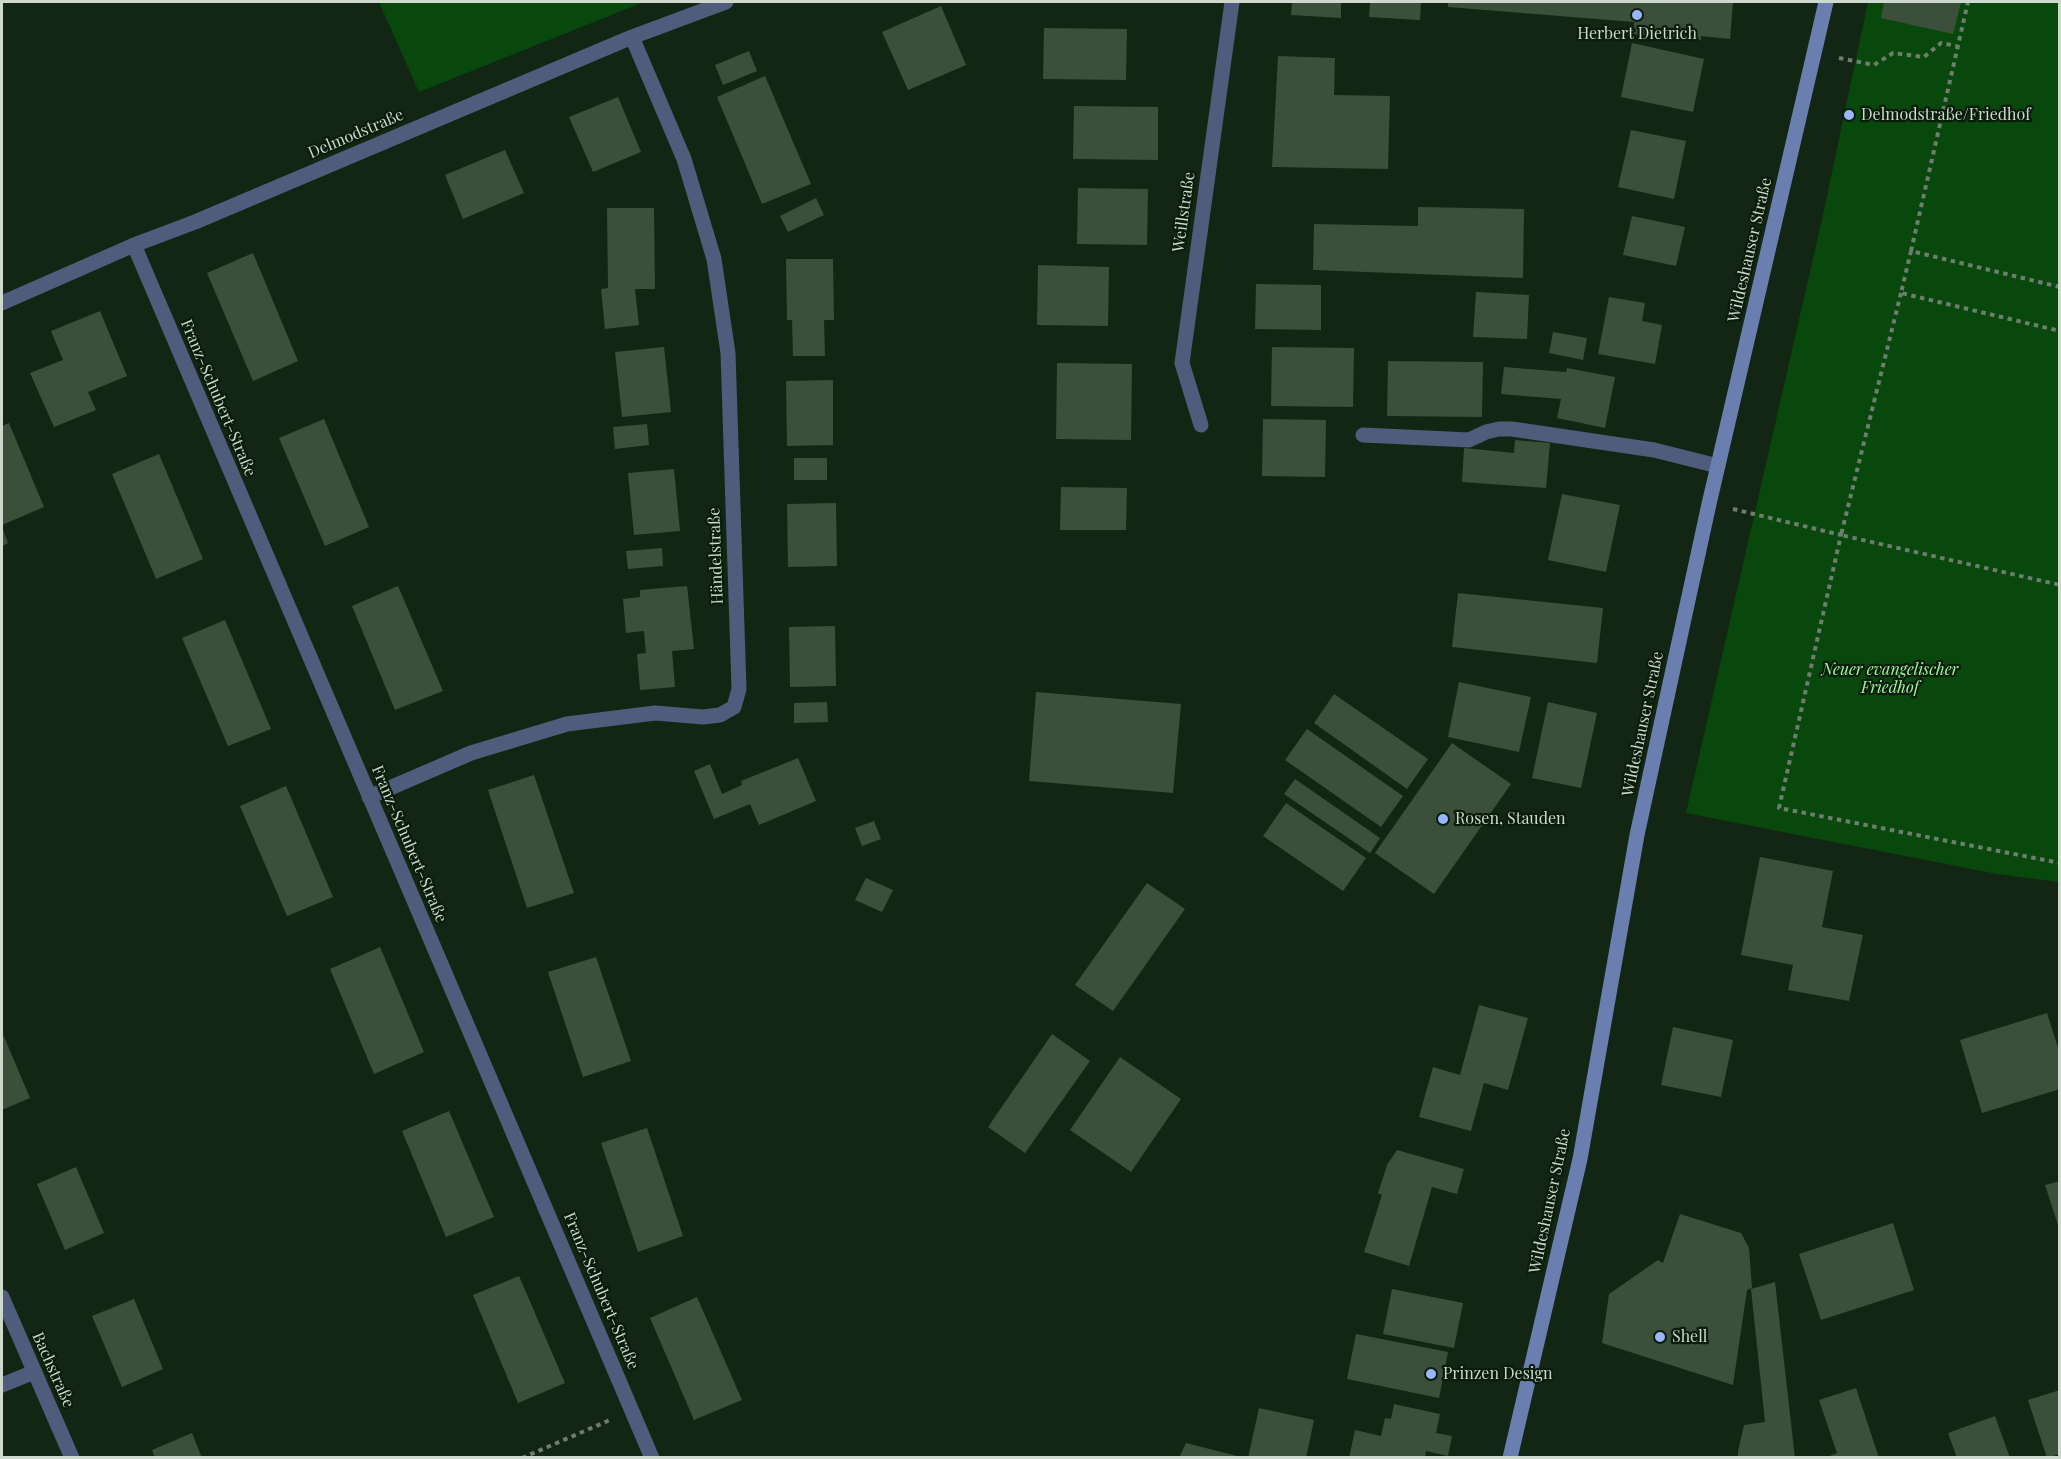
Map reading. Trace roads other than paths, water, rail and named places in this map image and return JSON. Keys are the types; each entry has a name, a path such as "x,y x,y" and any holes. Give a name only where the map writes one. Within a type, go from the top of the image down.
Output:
{"main road":[{"name":"Wildeshauser Straße","path":"1510,1458 1580,1159 1637,835 1709,504 1826,2"}],"street":[{"name":"Delmodstraße","path":"2,303 134,245 195,222 632,37 726,2"},
{"name":"Weillstraße","path":"1201,424 1182,363 1232,2"},
{"name":"Händelstraße","path":"369,797 471,753 567,724 655,713 703,717 720,715 734,707 739,689 728,353 716,271 684,159 632,37"},
{"name":"Franz-Schubert-Straße","path":"134,245 652,1458"},
{"path":"1363,435 1469,440 1493,430 1512,429 1654,450 1718,466"},
{"name":"Bachstraße","path":"2,1297 72,1458"},
{"path":"2,1385 34,1372"}],"place":[{"name":"Herbert Dietrich","path":"1637,15"},
{"name":"Delmodstraße/Friedhof","path":"1849,115"},
{"name":"Rosen, Stauden","path":"1443,819"},
{"name":"Shell","path":"1660,1337"},
{"name":"Prinzen Design","path":"1431,1374"}],"park label":[{"name":"Neuer evangelischer Friedhof","path":"1890,679"}]}
